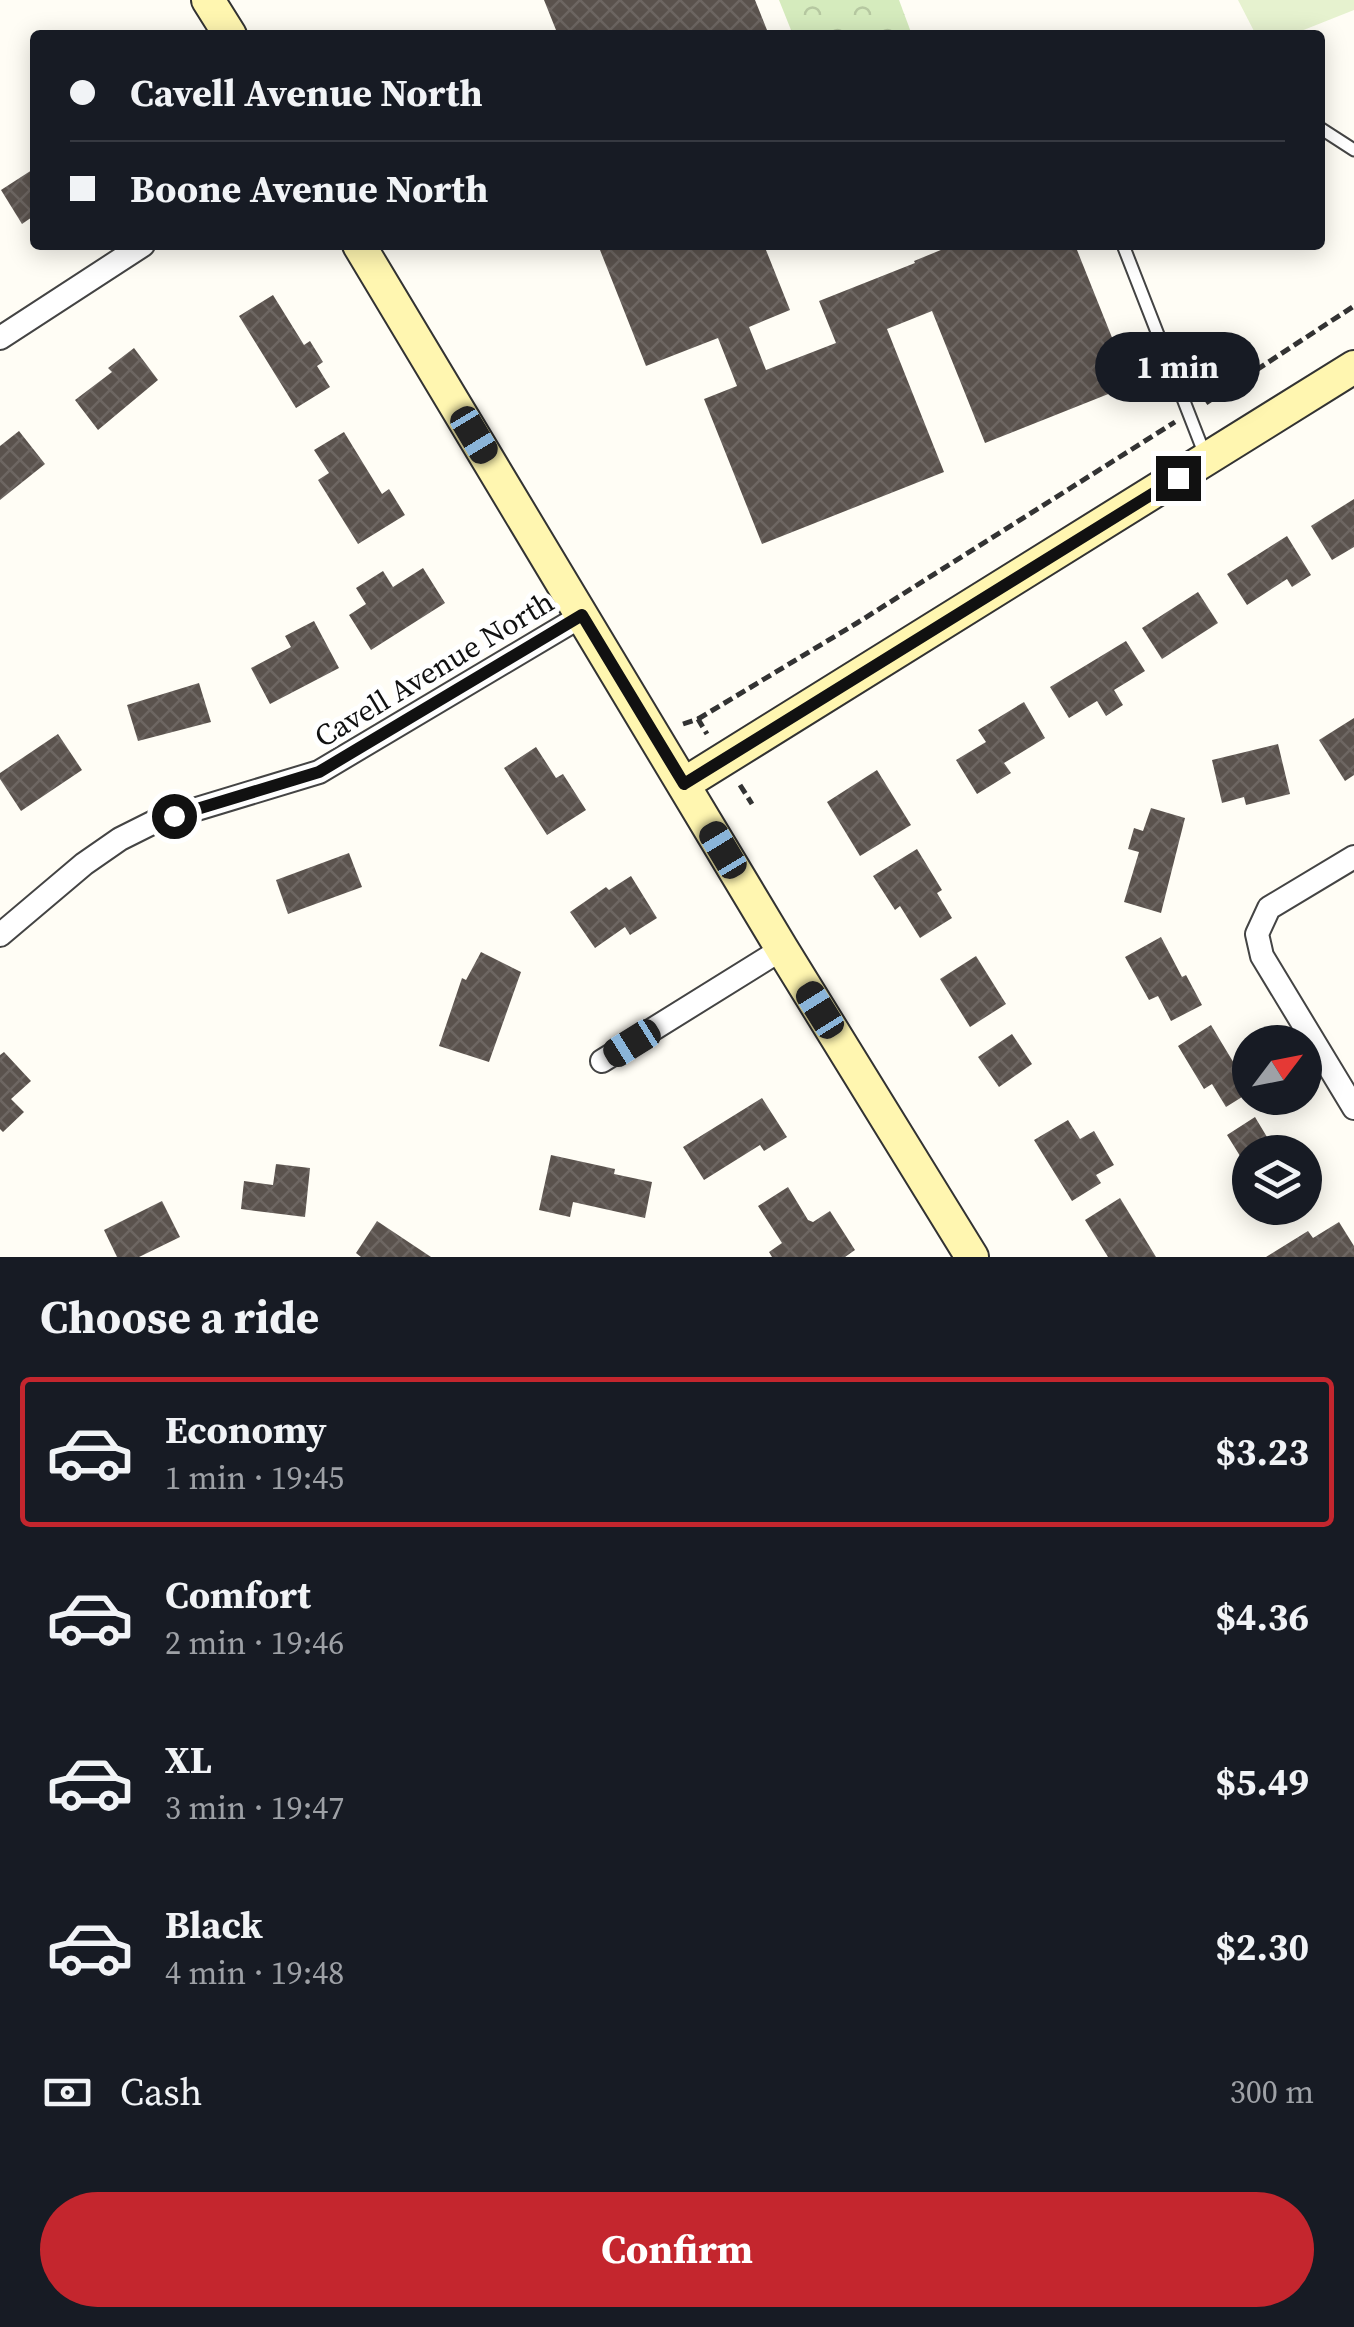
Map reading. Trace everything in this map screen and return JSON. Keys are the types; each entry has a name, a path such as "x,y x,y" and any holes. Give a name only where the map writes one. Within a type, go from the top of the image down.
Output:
{"street":[{"path":"208,0 227,30"},
{"path":"0,338 135,250"},
{"path":"362,250 972,1257"},
{"path":"684,784 1354,367"},
{"name":"Cavell Avenue North","path":"0,935 120,839 154,822 319,772 582,615"},
{"path":"1354,857 1269,908 1257,934 1262,956 1354,1108"},
{"path":"602,1061 782,949"}],"lane":[{"path":"1325,131 1354,150"},
{"path":"1125,250 1207,460"}],"path":[{"path":"698,718 1190,414 1354,306"}],"green space":[{"path":"779,0 899,0 910,30 791,30"},
{"path":"1238,0 1354,0 1354,10 1304,30 1253,30"}],"building":[{"path":"544,0 755,0 767,30 556,30"},
{"path":"30,171 30,218 22,224 1,190"},
{"path":"600,250 766,250 790,310 749,327 766,370 836,343 819,301 941,250 1077,250 1131,385 985,443 932,311 887,329 944,472 762,544 704,399 737,386 718,338 646,366"},
{"path":"273,295 304,345 310,341 323,362 317,366 330,387 296,408 239,316"},
{"path":"134,348 158,380 98,430 75,400 112,372 108,368"},
{"path":"19,431 45,464 0,500 0,446"},
{"path":"344,432 382,494 389,489 405,515 358,544 318,480 329,473 314,450"},
{"path":"1354,499 1354,547 1332,560 1311,526"},
{"path":"1287,536 1311,575 1292,587 1287,579 1247,605 1227,574"},
{"path":"423,568 445,603 371,650 349,615 366,604 356,588 383,571 393,587"},
{"path":"1198,592 1218,623 1162,659 1142,628"},
{"path":"314,621 339,668 270,704 251,668 291,647 285,636"},
{"path":"1126,641 1145,671 1114,690 1123,705 1106,716 1097,701 1069,718 1050,687"},
{"path":"199,683 211,722 138,741 127,705"},
{"path":"1024,702 1045,738 1004,763 1011,773 977,794 956,760 986,742 978,730"},
{"path":"1354,718 1354,775 1345,781 1319,740"},
{"path":"58,734 82,770 21,811 0,773"},
{"path":"1278,744 1290,794 1246,805 1244,797 1222,803 1212,760"},
{"path":"536,747 556,778 563,774 586,810 547,835 504,768"},
{"path":"877,770 911,825 860,856 827,802"},
{"path":"1151,808 1185,818 1161,913 1124,902 1139,852 1128,849 1134,828 1143,831"},
{"path":"917,849 942,890 937,893 952,918 920,938 900,906 895,910 873,876"},
{"path":"349,853 362,887 288,914 276,880"},
{"path":"631,876 657,918 630,935 625,927 595,948 570,912 606,887 609,890"},
{"path":"1161,937 1202,1005 1171,1021 1158,996 1149,1000 1125,957"},
{"path":"481,952 521,972 489,1062 439,1046 462,978 466,980"},
{"path":"976,956 1006,1004 970,1027 940,979"},
{"path":"1211,1025 1232,1060 1232,1103 1226,1107 1212,1084 1204,1089 1178,1046"},
{"path":"1012,1034 1032,1064 999,1087 978,1057"},
{"path":"4,1052 31,1081 11,1099 24,1112 3,1132 0,1055"},
{"path":"762,1098 787,1137 764,1151 760,1145 704,1180 683,1147"},
{"path":"1255,1117 1266,1135 1232,1135 1232,1143 1227,1135"},
{"path":"1068,1120 1080,1139 1094,1131 1114,1165 1096,1175 1101,1183 1072,1201 1034,1140"},
{"path":"551,1155 615,1169 614,1174 652,1182 645,1218 573,1202 570,1217 539,1210"},
{"path":"276,1164 310,1168 305,1217 241,1209 244,1181 273,1185"},
{"path":"788,1187 808,1220 813,1222 830,1211 855,1250 845,1257 772,1257 769,1252 782,1243 758,1206"},
{"path":"1120,1198 1156,1257 1108,1257 1085,1220"},
{"path":"162,1201 180,1237 139,1257 117,1257 104,1230"},
{"path":"377,1221 431,1257 361,1257 356,1253"},
{"path":"1339,1222 1354,1246 1354,1257 1266,1257 1308,1231 1313,1238"}],"route":[{"path":"174,816 319,772 582,615 684,784 1178,478"}]}
